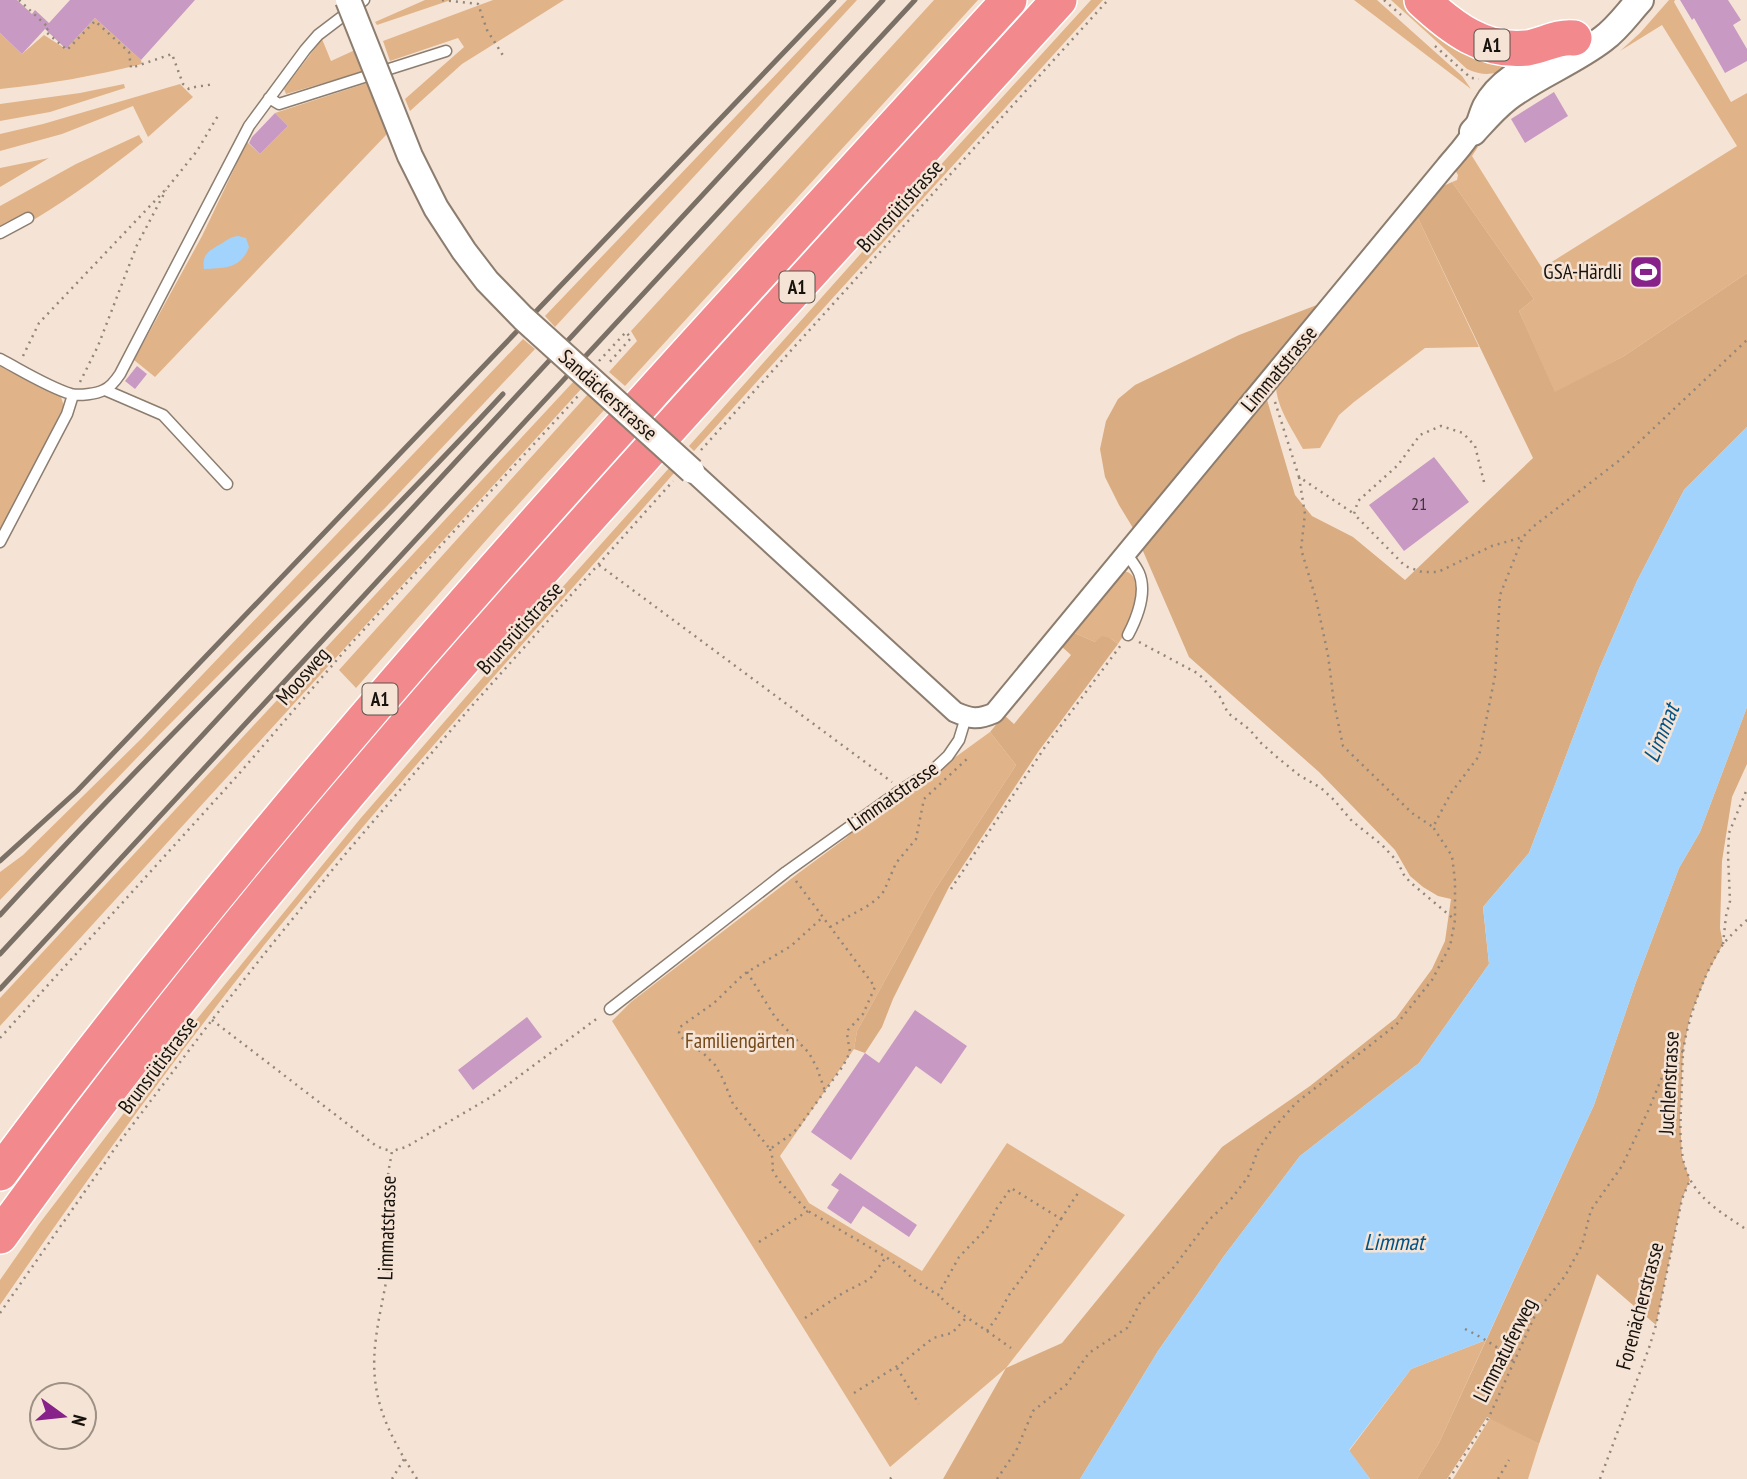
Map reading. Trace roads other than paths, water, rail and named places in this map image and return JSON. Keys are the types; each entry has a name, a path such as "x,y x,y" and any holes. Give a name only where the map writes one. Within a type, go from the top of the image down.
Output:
{"highway":[{"name":"A1","path":"0,1173 162,962 369,713 559,496 1009,0"},
{"name":"A1","path":"0,1236 190,986 397,736 695,400 1059,0"},
{"name":"A1","path":"1422,0 1456,29 1478,41 1497,47 1528,48 1563,37 1574,38"}],"main road":[{"path":"1574,38 1638,2"},
{"path":"1473,132 1508,97 1605,38 1620,25 1638,2"}],"street":[{"name":"Sandäckerstrasse","path":"348,0 410,156 436,208 487,281 511,307 691,465 955,712 966,717"},
{"name":"Limmatstrasse","path":"966,717 983,718 994,713 1473,132 1489,96 1503,81 1528,63 1566,46 1574,38"}],"lane":[{"path":"0,359 73,395 105,390 120,374 249,126 318,35 364,0"},
{"path":"269,98 279,104 446,51"},
{"path":"0,233 28,218"},
{"path":"105,390 163,415 227,484"},
{"path":"0,542 66,414 73,395"},
{"path":"1126,553 1140,575 1142,595 1128,635"},
{"name":"Limmatstrasse","path":"610,1009 788,870 933,770 948,756 959,740 966,717"}],"water":[{"path":"238,236 246,238 249,247 241,260 231,266 204,269 208,252"},
{"name":"Limmat","path":"1747,427 1747,707 1700,832 1679,868 1594,1105 1486,1340 1411,1369 1349,1450 1370,1479 1080,1479 1158,1351 1224,1256 1300,1156 1419,1063 1489,964 1483,907 1529,853 1599,669 1637,581 1684,490"}],"railway":[{"path":"0,861 77,791 834,0"},
{"path":"0,954 883,0"},
{"path":"0,989 915,0"},
{"path":"0,915 124,783 503,394"}],"place":[{"name":"GSA-Härdli","path":"1646,272"}],"park label":[{"name":"Familiengärten","path":"740,1041"}]}
